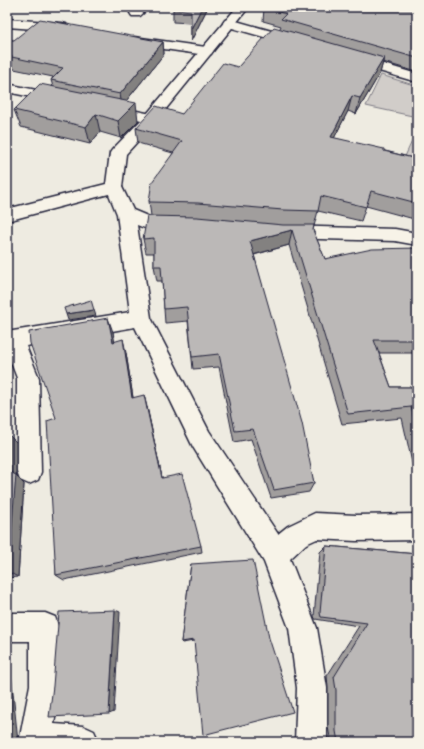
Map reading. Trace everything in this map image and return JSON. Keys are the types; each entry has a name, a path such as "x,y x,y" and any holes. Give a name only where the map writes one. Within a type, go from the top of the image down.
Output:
{"street":[{"path":"243,7 151,118 118,154 114,187 126,214 141,318 202,438 275,554 303,628 312,688 311,742"},
{"path":"7,23 75,28"},
{"path":"229,23 305,45"},
{"path":"123,38 206,51"},
{"path":"344,57 417,78"},
{"path":"7,88 75,102"},
{"path":"98,107 151,118"},
{"path":"7,215 114,187"},
{"path":"126,214 150,224 191,224"},
{"path":"266,231 395,235 417,239"},
{"path":"29,472 28,378 10,340 141,318"},
{"path":"275,554 297,535 316,526 356,528 417,527"},
{"path":"7,627 45,627 45,685 35,740 83,742"}],"shaded area":[{"path":"381,75 417,86 417,117 366,106"},
{"path":"417,130 417,165 403,161"}],"building":[{"path":"174,7 202,7 191,29 191,11 173,9"},
{"path":"417,7 417,58 281,19 286,14 264,8"},
{"path":"40,19 163,42 120,94 51,80 63,68 7,56 7,40 14,40"},
{"path":"274,27 384,58 360,98 352,96 331,137 384,149 384,151 417,159 417,203 371,191 366,207 321,196 318,211 149,201 152,182 182,141 136,128 156,106 182,114 223,63 238,67"},
{"path":"40,84 136,103 118,121 96,114 86,127 14,110"},
{"path":"147,216 197,217 283,225 314,225 313,230 325,259 372,249 417,248 417,340 374,340 391,387 417,387 417,432 411,407 348,414 292,230 250,241 302,423 314,483 274,490 253,429 235,431 219,354 192,357 187,307 164,309 161,266 154,266 154,238 143,239"},
{"path":"91,300 94,310 66,314 64,308"},
{"path":"108,318 113,342 123,339 132,398 144,395 162,478 182,474 201,546 56,575 47,421 56,418 30,343 29,332"},
{"path":"7,465 10,472 16,475 7,573"},
{"path":"326,546 417,554 417,742 338,742 336,731 336,690 334,677 367,623 321,617 320,613"},
{"path":"253,560 269,638 293,712 203,735 194,640 181,642 191,564"},
{"path":"115,610 109,714 49,717 59,612"}]}
